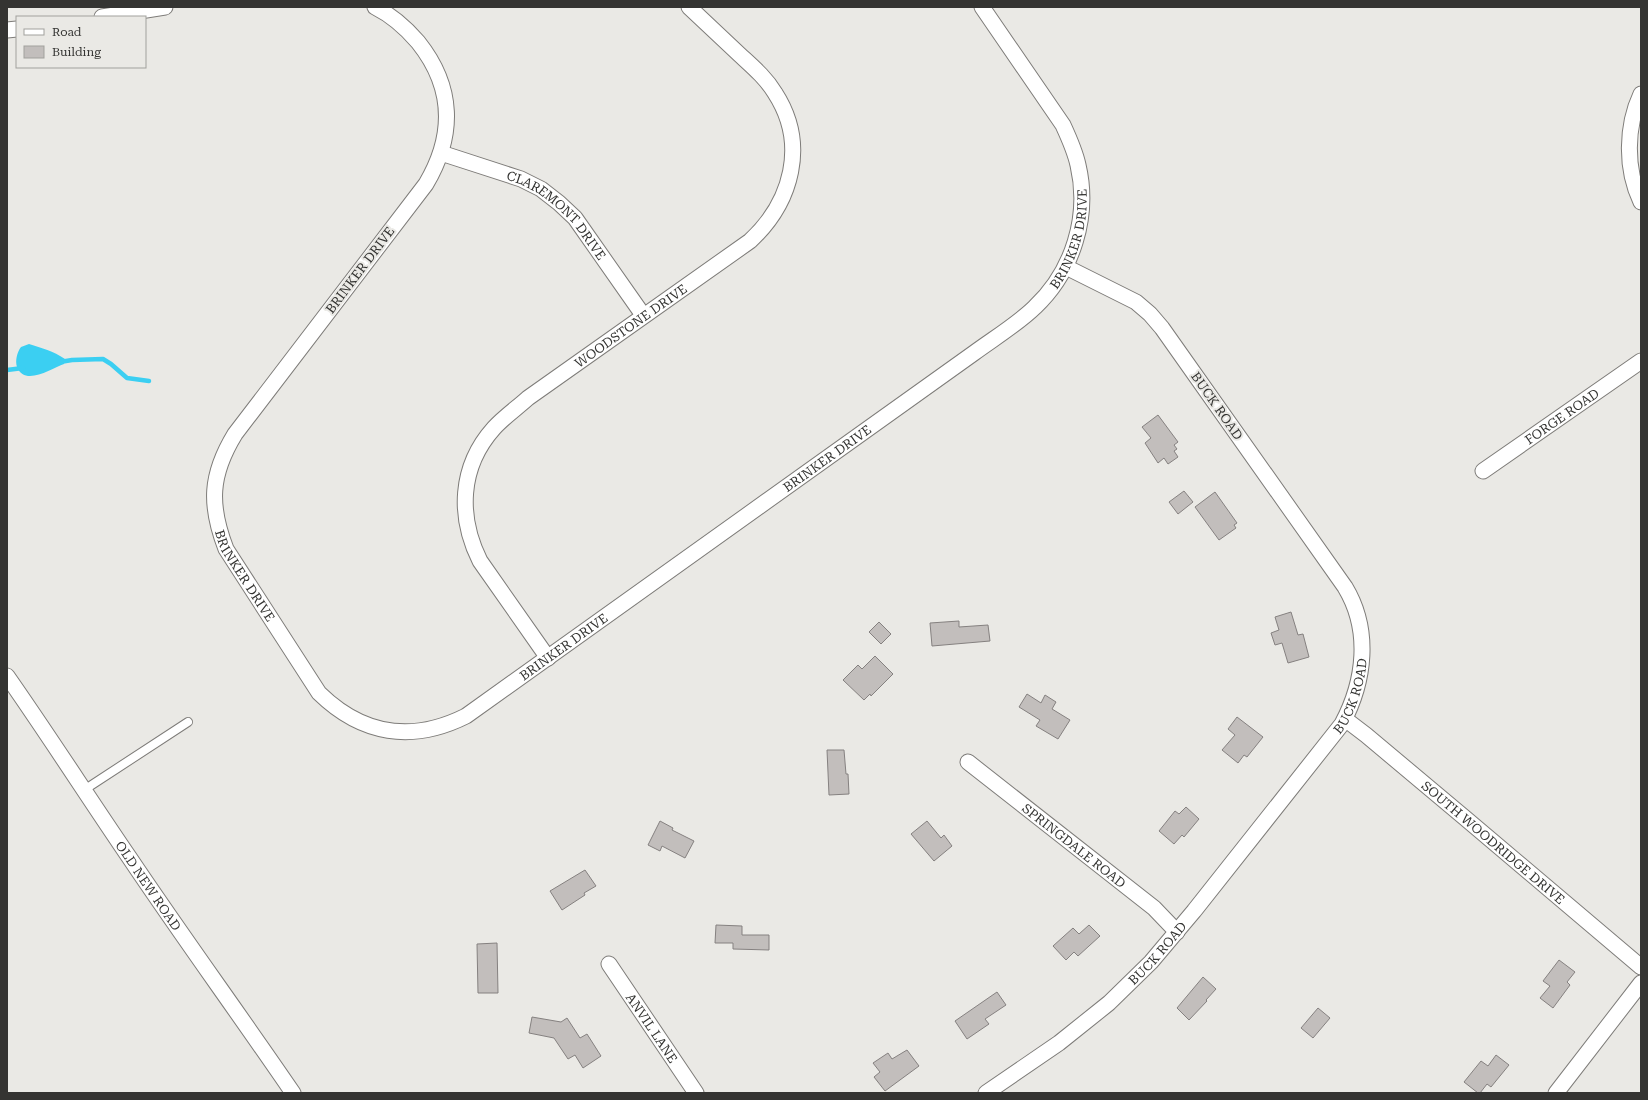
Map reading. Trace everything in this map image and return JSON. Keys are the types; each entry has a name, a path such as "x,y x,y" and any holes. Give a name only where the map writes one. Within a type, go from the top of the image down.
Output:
{"street":[{"path":"108,16 165,7"},
{"name":"BRINKER DRIVE","path":"375,7 397,21 413,36 427,53 438,72 445,96 447,112 445,137 441,153 426,184 228,445 217,474 215,489 215,512 218,528 226,549 319,693 331,704 351,718 373,728 388,731 415,732 436,729 466,716 1034,309 1055,285 1066,267 1074,248 1079,227 1082,206 1082,185 1078,164 1072,144 1063,125 982,7"},
{"name":"WOODSTONE DRIVE","path":"548,658 480,562 473,548 465,517 465,493 468,477 476,455 483,441 501,420 528,398 643,315 750,241 761,231 771,219 783,198 791,168 791,137 786,114 776,93 763,77 689,7"},
{"path":"1641,94 1631,125 1630,143 1630,162 1633,180 1641,202"},
{"name":"CLAREMONT DRIVE","path":"441,153 521,179 541,189 559,203 575,218 643,315"},
{"name":"BUCK ROAD","path":"986,1093 1059,1043 1109,1004 1151,962 1177,932 1345,719 1358,686 1362,656 1360,624 1355,608 1345,587 1162,328 1150,314 1131,300 1066,267"},
{"name":"FORGE ROAD","path":"1484,471 1641,361"},
{"name":"OLD NEW ROAD","path":"7,676 129,857 239,1013 293,1093"},
{"name":"SOUTH WOODRIDGE DRIVE","path":"1345,719 1448,803 1641,967"},
{"name":"SPRINGDALE ROAD","path":"968,762 1154,908 1177,932"},
{"name":"ANVIL LANE","path":"608,964 696,1093"},
{"path":"1556,1093 1641,983"}],"lane":[{"path":"84,790 188,722"}],"water":[{"path":"29,344 61,356 65,359 64,364 46,372 26,376 21,373 17,367 16,359 21,347"}],"building":[{"path":"1158,415 1178,442 1174,445 1177,449 1174,451 1178,457 1168,464 1164,458 1158,463 1145,443 1151,438 1142,427"},
{"path":"1184,491 1193,502 1178,514 1169,502"},
{"path":"1215,492 1237,523 1234,525 1236,528 1219,540 1195,507"},
{"path":"1291,612 1298,635 1303,634 1309,657 1288,663 1282,643 1275,645 1271,633 1279,630 1275,617"},
{"path":"959,621 959,627 988,625 990,641 932,646 930,623"},
{"path":"879,622 891,634 881,644 869,632"},
{"path":"875,656 893,674 871,696 870,694 864,700 843,680 858,665 862,669"},
{"path":"1027,694 1041,703 1045,695 1056,702 1052,709 1070,720 1058,739 1036,726 1040,720 1019,707"},
{"path":"1237,717 1263,737 1247,757 1244,755 1238,763 1222,750 1235,735 1228,729"},
{"path":"827,750 844,750 846,774 848,774 849,794 829,795"},
{"path":"1186,807 1199,819 1184,837 1182,835 1174,844 1159,831 1175,811 1179,814"},
{"path":"660,821 673,828 672,830 694,841 685,858 662,846 660,851 648,845"},
{"path":"927,821 941,838 944,835 952,846 934,861 911,834"},
{"path":"585,870 596,886 584,893 585,895 562,910 550,891"},
{"path":"716,925 742,926 742,935 769,935 769,950 733,949 733,943 715,943"},
{"path":"1089,925 1100,936 1078,956 1074,952 1066,960 1053,946 1073,928 1079,934"},
{"path":"497,943 498,993 478,993 477,944"},
{"path":"1559,960 1575,972 1567,982 1570,985 1553,1008 1540,998 1550,986 1543,981"},
{"path":"1203,977 1216,989 1189,1020 1177,1008"},
{"path":"997,992 1006,1005 985,1019 989,1024 967,1039 955,1021"},
{"path":"1318,1008 1330,1018 1313,1038 1301,1028"},
{"path":"532,1017 561,1022 567,1018 580,1038 587,1034 601,1056 583,1068 575,1055 568,1059 554,1038 529,1033"},
{"path":"907,1050 919,1066 885,1091 874,1077 880,1072 873,1063 888,1053 892,1059"},
{"path":"1496,1055 1509,1065 1491,1087 1487,1084 1480,1093 1478,1093 1464,1082 1481,1061 1488,1066"}],"waterway":[{"path":"60,362 103,359 127,378 149,381"},
{"path":"7,370 23,368"}]}
